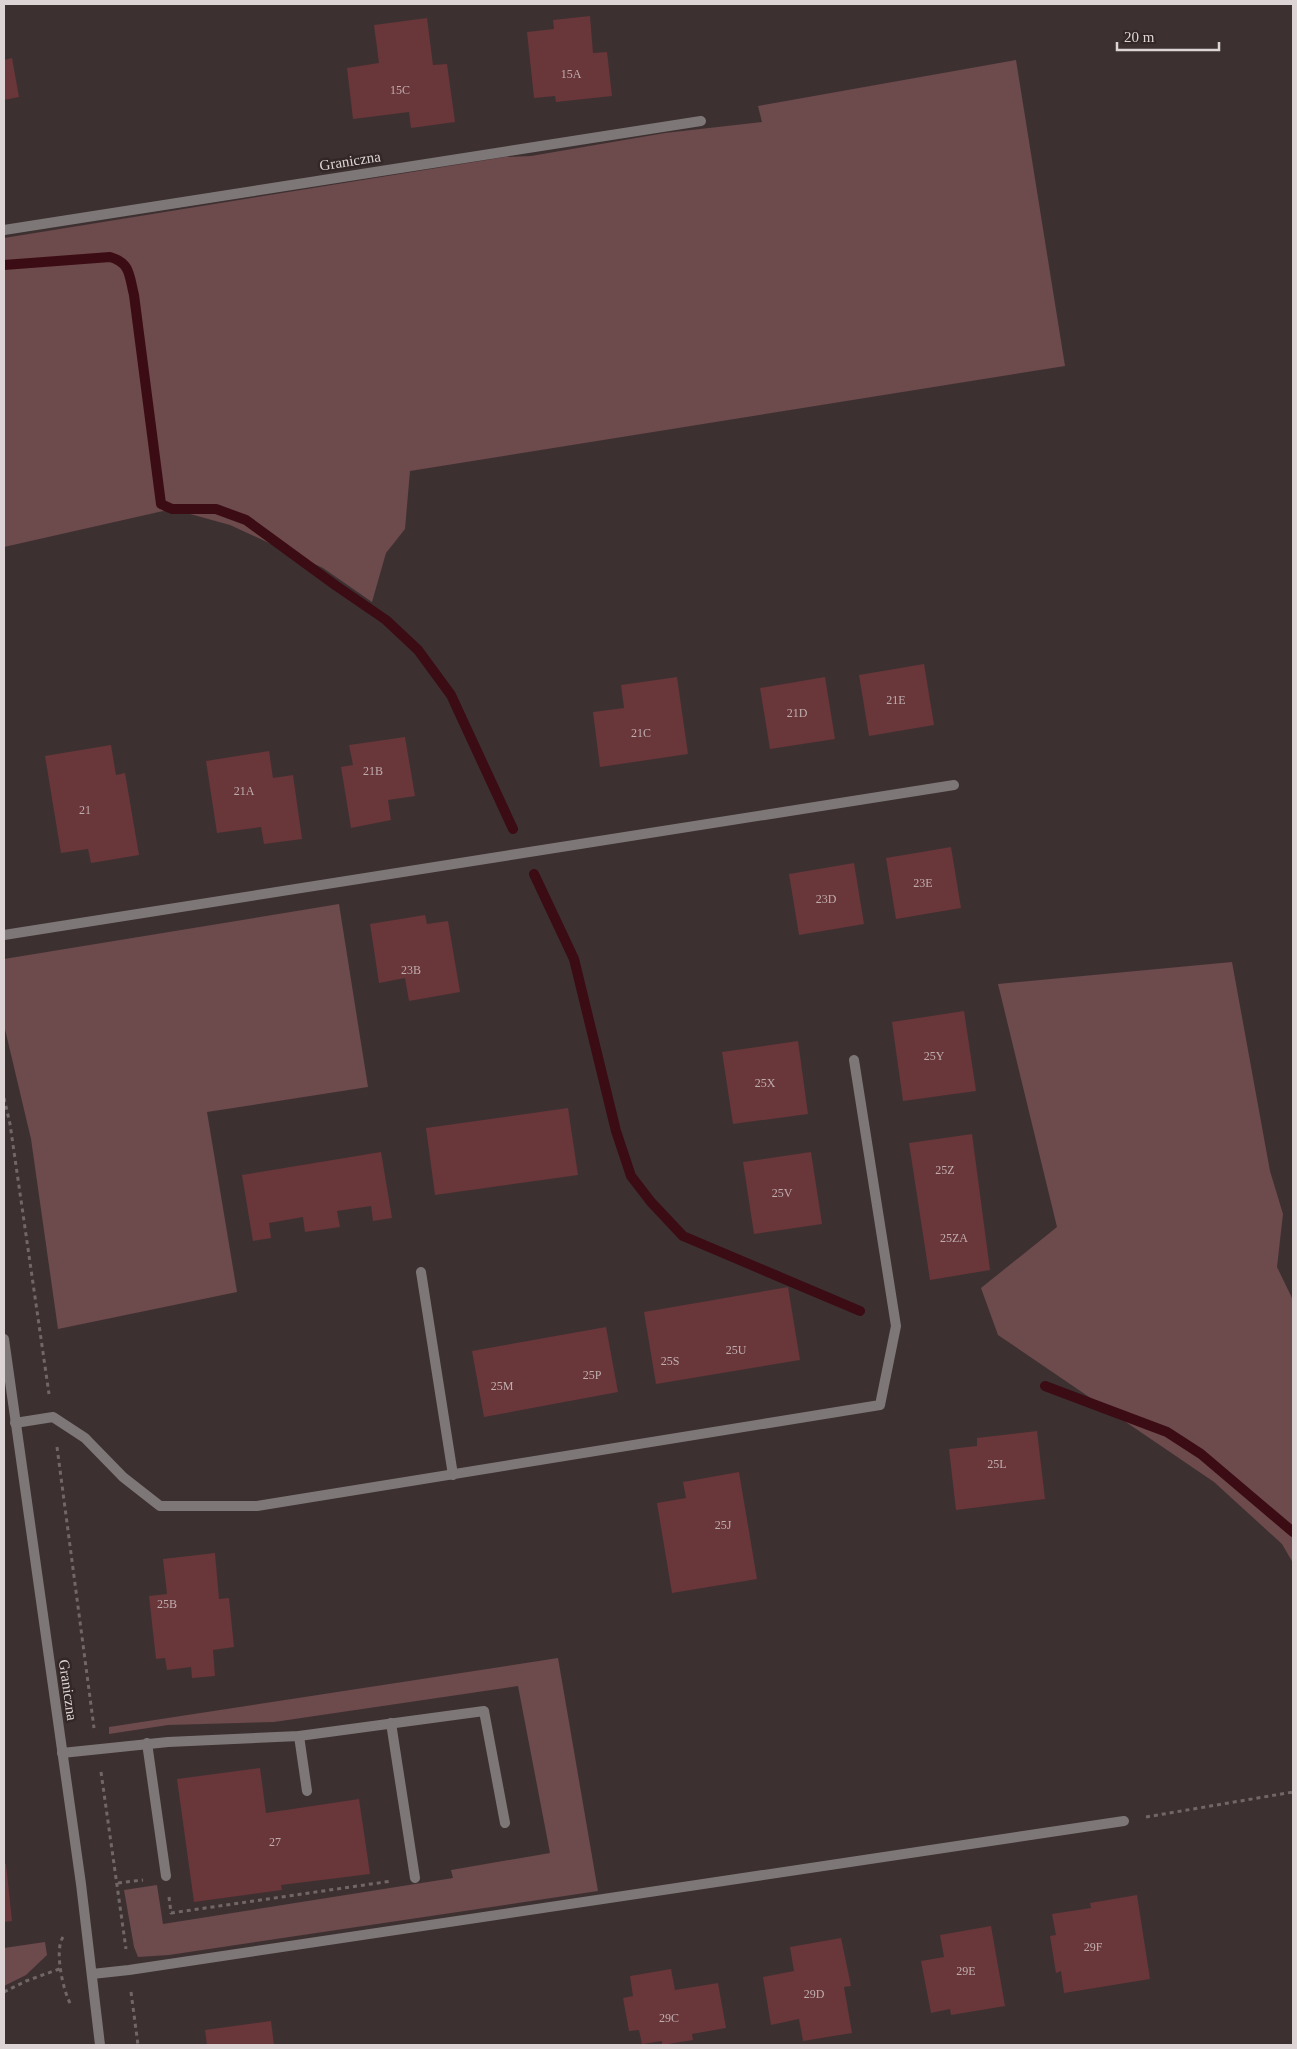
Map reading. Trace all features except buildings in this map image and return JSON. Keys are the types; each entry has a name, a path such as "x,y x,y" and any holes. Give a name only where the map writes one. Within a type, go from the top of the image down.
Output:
{"street":[{"name":"Graniczna","path":"4,230 701,121"},
{"path":"4,935 954,785"},
{"path":"15,1423 53,1417 85,1438 123,1477 160,1506 257,1506 880,1405 896,1326 854,1060"},
{"path":"420,1272 453,1475"},
{"name":"Graniczna","path":"4,1339 62,1752 100,2045"},
{"path":"62,1752 147,1743 299,1736 484,1711 504,1823"},
{"path":"391,1723 415,1878"},
{"path":"299,1736 307,1791"},
{"path":"147,1743 166,1876"},
{"path":"91,1969 128,1970 1124,1820"}],"path":[{"path":"4,1098 10,1124 53,1417 97,1748 118,1883 138,2045"},
{"path":"1124,1820 1293,1792"},
{"path":"166,1876 171,1913 415,1878"},
{"path":"4,1992 26,1981 62,1969 91,1969"}],"shaded area":[{"path":"1016,60 1065,366 410,471 405,529 386,553 372,602 323,568 230,525 172,509 4,547 4,238 505,157 531,156 665,133 762,122 758,106"},
{"path":"339,904 368,1087 207,1112 237,1292 58,1329 31,1139 4,1025 4,959"},
{"path":"1232,962 1270,1171 1283,1214 1277,1267 1293,1300 1293,1563 1282,1544 1214,1482 998,1335 981,1288 1057,1227 998,984"},
{"path":"558,1658 598,1891 169,1955 138,1957 134,1947 124,1890 157,1885 163,1924 453,1878 451,1870 550,1853 518,1686 274,1722 168,1725 109,1734 109,1727"},
{"path":"45,1942 47,1955 26,1975 4,1986 4,1948"}],"waterway":[{"path":"4,265 110,257 126,267 134,295 161,504 172,509 216,509 246,520 386,620 418,650 451,695 513,829"},
{"path":"534,874 574,959 616,1131 631,1176 651,1202 683,1236 860,1311"},
{"path":"1045,1386 1167,1432 1201,1454 1293,1532"}]}
